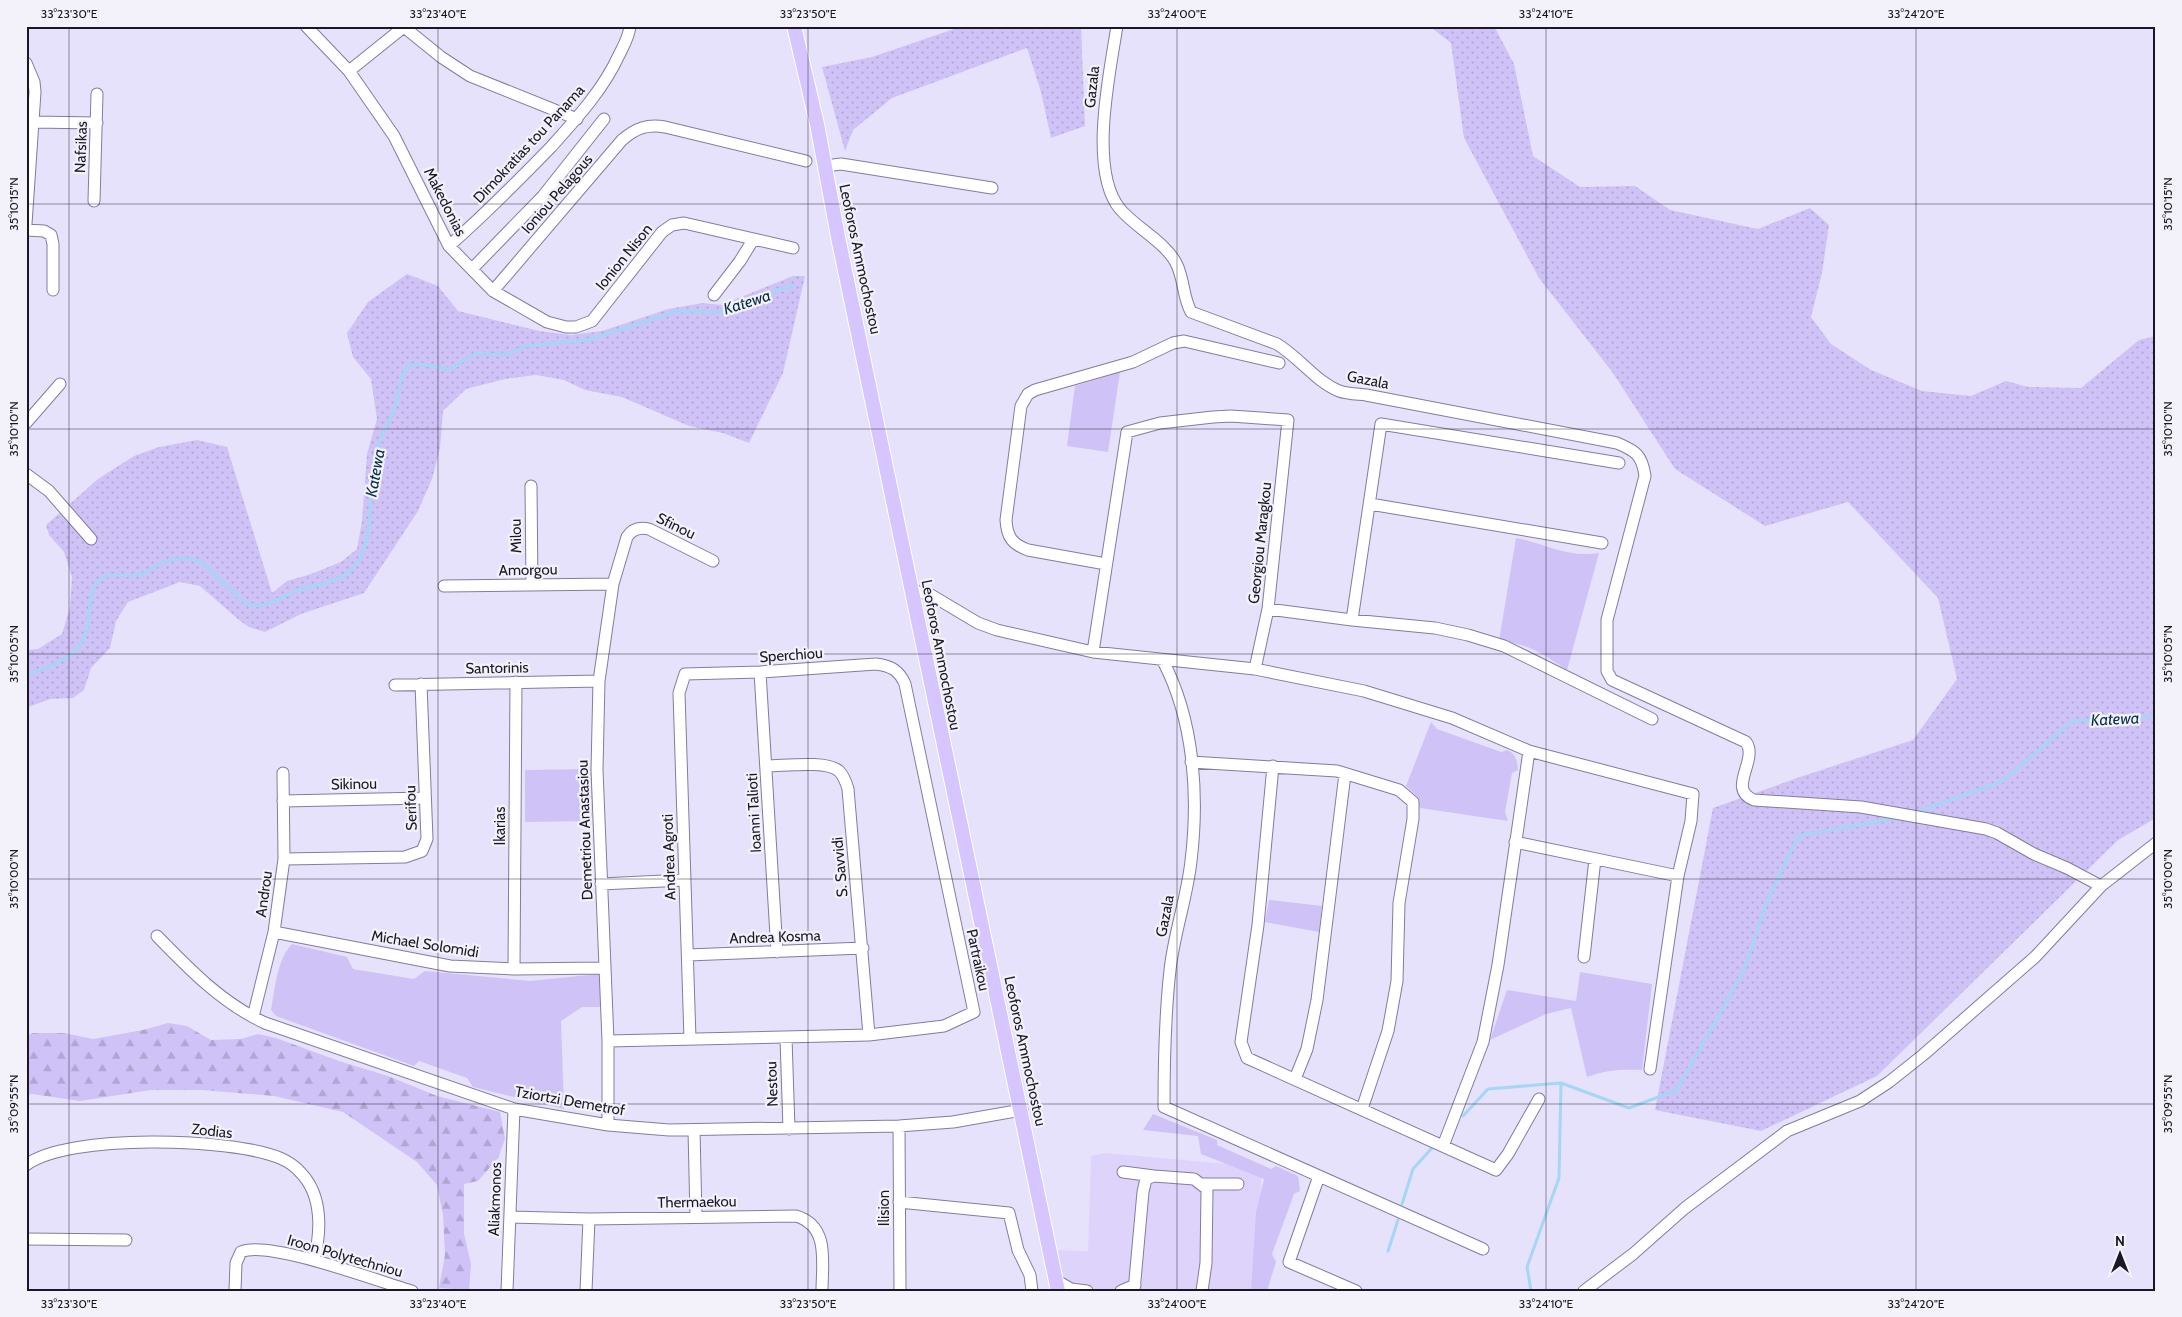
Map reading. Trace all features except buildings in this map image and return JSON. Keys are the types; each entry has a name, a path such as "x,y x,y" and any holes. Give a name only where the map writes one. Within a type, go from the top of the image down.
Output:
{"main road":[{"name":"Leoforos Ammochostou","path":"794,26 818,124 839,242 1058,1286"}],"street":[{"name":"Makedonias","path":"306,26 349,70 394,136 449,246 492,291 547,322 566,327 584,325 592,321 598,314"},
{"name":"Dimokratias tou Panama","path":"449,246 506,194 577,119 601,88 616,63 628,36 630,26"},
{"name":"Gazala","path":"1117,26 1104,98 1104,146 1107,182 1117,206 1130,221 1168,251 1177,265 1185,301 1191,312 1277,344 1287,350 1327,385 1341,392 1366,395 1617,444 1631,449 1640,456 1645,476 1607,620 1607,671 1612,680 1746,742 1751,753 1742,783 1747,797 1754,800 1828,804 1892,812 1986,829 2101,886"},
{"path":"349,70 405,27 441,57 470,76 577,119"},
{"path":"26,63 35,87 29,151 26,224"},
{"name":"Nafsikas","path":"94,201 97,94"},
{"path":"472,269 543,196 604,119"},
{"path":"33,122 97,124"},
{"name":"Ioniou Pelagous","path":"492,291 622,140 639,128 650,125 665,127 806,161"},
{"path":"825,166 841,164 992,188"},
{"name":"Ionion Nison","path":"598,314 668,227 684,223 793,248"},
{"path":"26,230 44,232 51,235 53,244 53,290"},
{"path":"714,295 740,261 753,240"},
{"path":"1093,652 1106,564 1028,550 1016,546 1006,530 1019,415 1021,406 1028,394 1035,390 1133,362 1178,341 1189,341 1279,363"},
{"path":"26,423 60,384"},
{"name":"Georgiou Maragkou","path":"1106,564 1127,432 1160,422 1212,417 1231,416 1288,420 1268,609 1255,669"},
{"path":"1352,620 1381,424 1619,463"},
{"path":"26,474 48,491 91,539"},
{"name":"Milou","path":"530,486 532,585"},
{"path":"1370,504 1602,543"},
{"name":"Sfinou","path":"627,537 638,528 649,529 713,561"},
{"name":"Demetriou Anastasiou","path":"608,1125 608,1041 597,770 599,681 613,584 627,537"},
{"name":"Amorgou","path":"444,586 613,584"},
{"path":"911,590 931,594 978,623 992,628 1093,652 1162,661 1255,669 1364,691 1452,718 1529,751 1693,794 1691,821 1678,876 1650,1069"},
{"path":"1268,609 1435,628 1468,635 1502,646 1652,719"},
{"name":"Gazala","path":"1162,661 1173,681 1188,739 1195,794 1191,862 1170,968 1164,1106 1211,1129 1319,1176"},
{"name":"Sperchiou","path":"685,674 760,672 876,664 885,665 897,671"},
{"name":"Partraikou","path":"608,1041 869,1035 944,1026 974,1012 906,684 897,671"},
{"name":"Ioanni Talioti","path":"760,672 767,766 776,952"},
{"name":"Andrea Agroti","path":"685,674 679,693 690,1039"},
{"name":"Santorinis","path":"395,684 599,681"},
{"name":"Ikarias","path":"514,969 516,682"},
{"name":"Serifou","path":"284,859 405,856 419,853 425,847 427,839 421,684"},
{"path":"1443,1146 1484,1042 1498,969 1529,751"},
{"path":"1191,762 1273,766 1345,774 1399,790 1413,802 1413,819 1399,903 1397,981 1388,1031 1362,1109"},
{"name":"S. Savvidi","path":"767,766 826,765 840,772 845,779 848,789 869,1035"},
{"path":"1273,766 1258,925 1241,1042 1247,1058 1496,1170 1508,1154 1540,1099"},
{"name":"Androu","path":"253,1018 274,932 284,859 283,773"},
{"path":"1295,1079 1307,1049 1317,1000 1345,774"},
{"name":"Sikinou","path":"283,801 425,798"},
{"path":"1515,842 1678,876"},
{"path":"1584,1291 1633,1254 1685,1208 1787,1131 1860,1101 1889,1082 1923,1055 2035,957 2101,886 2156,843"},
{"path":"1584,957 1595,859"},
{"path":"601,884 684,880"},
{"name":"Michael Solomidi","path":"274,932 442,964 514,969 604,968"},
{"name":"Tziortzi Demetrof","path":"157,936 202,982 253,1018 282,1030 514,1109 608,1125 668,1130 899,1126 953,1122 1022,1110"},
{"name":"Andrea Kosma","path":"688,955 862,948"},
{"name":"Nestou","path":"786,1038 789,1129"},
{"name":"Aliakmonos","path":"507,1291 514,1109"},
{"name":"Ilision","path":"899,1126 900,1291"},
{"path":"694,1130 696,1217"},
{"name":"Zodias","path":"26,1165 38,1157 61,1150 96,1144 140,1142 177,1142 218,1146 280,1158 302,1173 313,1192 319,1227 314,1260"},
{"path":"1123,1172 1194,1179 1207,1189 1206,1263 1202,1291"},
{"path":"1121,1291 1135,1288 1143,1192 1146,1179 1154,1176"},
{"path":"1356,1291 1289,1262 1319,1176 1482,1248"},
{"path":"1202,1184 1238,1184"},
{"path":"899,1202 1009,1213 1018,1250 1030,1275 1032,1291"},
{"name":"Thermaekou","path":"510,1217 588,1219 796,1216 805,1218 818,1231 822,1242 822,1291"},
{"path":"586,1291 588,1219"},
{"path":"26,1240 126,1240"},
{"name":"Iroon Polytechniou","path":"235,1291 236,1263 240,1252 258,1249 314,1260 412,1291"},
{"path":"1058,1286 1086,1291"}],"shaded area":[{"path":"1105,1153 1262,1167 1255,1291 1055,1291 1048,1250 1088,1251 1091,1156"}],"green space":[{"path":"963,26 1081,26 1085,126 1051,138 1041,92 1027,48 892,98 853,130 845,151 822,67 872,57"},
{"path":"1429,26 1494,26 1514,64 1533,156 1580,187 1635,186 1670,210 1758,229 1810,208 1829,225 1822,273 1811,317 1831,344 1871,370 1922,391 1971,396 2006,381 2028,387 2081,388 2139,340 2156,336 2156,818 2118,840 1877,1076 1761,1131 1655,1110 1713,808 1913,740 1957,679 1938,598 1848,502 1765,526 1675,469 1613,373 1539,278 1464,138 1451,43"},
{"path":"407,274 438,286 458,311 539,331 571,335 602,331 668,309 703,303 721,305 793,276 805,276 783,373 749,443 723,433 689,426 622,397 585,390 564,380 536,375 505,379 466,389 443,411 440,448 432,479 418,511 364,593 301,614 265,632 249,627 239,620 200,586 180,582 128,602 116,621 110,648 91,668 84,690 73,698 50,699 26,708 26,650 38,649 62,634 70,608 72,577 64,552 49,535 46,525 98,479 134,456 159,447 197,440 227,447 272,593 287,581 341,562 357,549 362,521 367,454 377,419 371,379 353,357 347,333 368,302"},
{"path":"1120,372 1108,452 1067,446 1075,386"},
{"path":"1516,538 1577,554 1599,553 1567,670 1527,647 1499,641"},
{"path":"1431,722 1437,729 1501,752 1507,750 1514,755 1518,770 1512,773 1505,812 1508,821 1420,808 1417,796 1406,786"},
{"path":"591,769 592,821 525,822 525,770"},
{"path":"1269,900 1322,906 1319,932 1265,922"},
{"path":"292,944 347,957 353,969 414,979 425,971 530,981 599,974 602,1007 582,1007 561,1021 564,1109 473,1087 467,1078 419,1061 414,1066 276,1016 271,1010 277,975 283,958"},
{"path":"1580,972 1652,984 1642,1070 1614,1070 1587,1077 1571,1008 1546,1014 1490,1040 1507,990 1576,1001"},
{"path":"168,1023 187,1026 211,1040 241,1039 258,1034 276,1038 339,1061 388,1076 437,1096 500,1112 505,1139 498,1158 478,1181 464,1184 464,1234 471,1264 469,1290 439,1288 445,1255 443,1215 437,1185 417,1162 343,1112 274,1096 202,1090 151,1090 80,1101 32,1094 26,1095 26,1037 32,1033 64,1033 93,1039 143,1030"},
{"path":"1153,1114 1217,1140 1217,1145 1271,1169 1276,1166 1298,1176 1300,1191 1294,1194 1272,1254 1276,1262 1267,1291 1251,1291 1256,1212 1264,1179 1201,1154 1198,1136 1143,1130"}],"waterway":[{"name":"Katewa","path":"26,675 58,663 75,651 86,633 94,588 106,576 143,574 161,563 172,560 195,560 201,562 244,602 257,606 269,603 300,589 323,584 344,576 359,560 365,547 376,453 396,404 403,374 409,365 419,364 447,369 455,367 477,353 497,355 510,353 526,346 588,340 678,311 725,312 794,285"},
{"path":"1922,810 2001,782 2073,721 2148,717 2156,712"},
{"path":"1463,1116 1488,1089 1561,1083 1629,1108 1677,1090 1744,970 1768,899 1798,836 1897,818"},
{"path":"1531,1291 1527,1267 1559,1178 1561,1083"},
{"path":"1402,1204 1413,1169 1431,1149"},
{"path":"1388,1251 1398,1220"}]}
